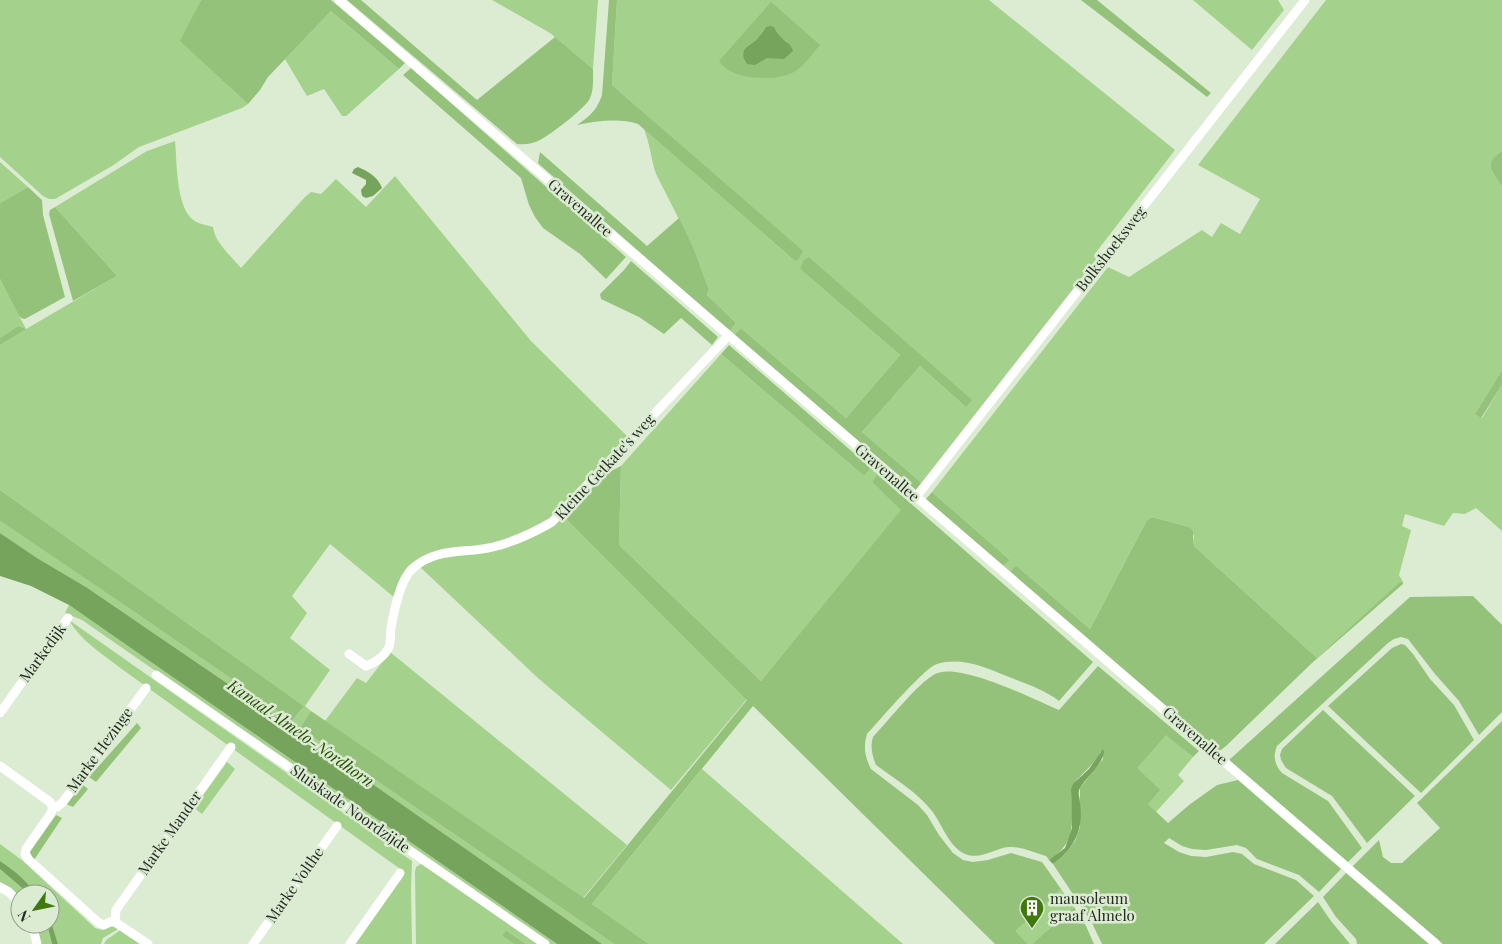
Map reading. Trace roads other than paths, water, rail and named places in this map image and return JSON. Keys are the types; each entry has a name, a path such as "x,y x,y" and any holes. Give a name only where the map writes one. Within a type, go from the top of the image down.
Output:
{"street":[{"name":"Gravenallee","path":"340,0 1436,944"},
{"name":"Bolkshoeksweg","path":"916,497 1301,1"},
{"name":"Kleine Getkate's weg","path":"349,654 366,666 376,662 384,654 389,647 404,581 411,569 421,561 440,553 492,547 515,541 536,532 552,522 728,336"},
{"name":"Markedijk","path":"0,713 68,618"},
{"name":"Sluiskade Noordzijde","path":"156,675 545,944"},
{"name":"Marke Hezinge","path":"115,922 104,925 99,923 28,859 26,849 53,808 57,808 63,802 146,688"},
{"name":"Marke Mander","path":"115,922 116,910 231,747"},
{"path":"0,766 50,802 53,808"},
{"name":"Marke Volthe","path":"253,944 337,826"},
{"path":"350,944 400,873"},
{"path":"115,922 148,944"}],"place":[{"name":"mausoleum graaf Almelo","path":"1032,929"}],"water label":[{"name":"Kanaal Almelo-Nordhorn","path":"301,733"}]}
